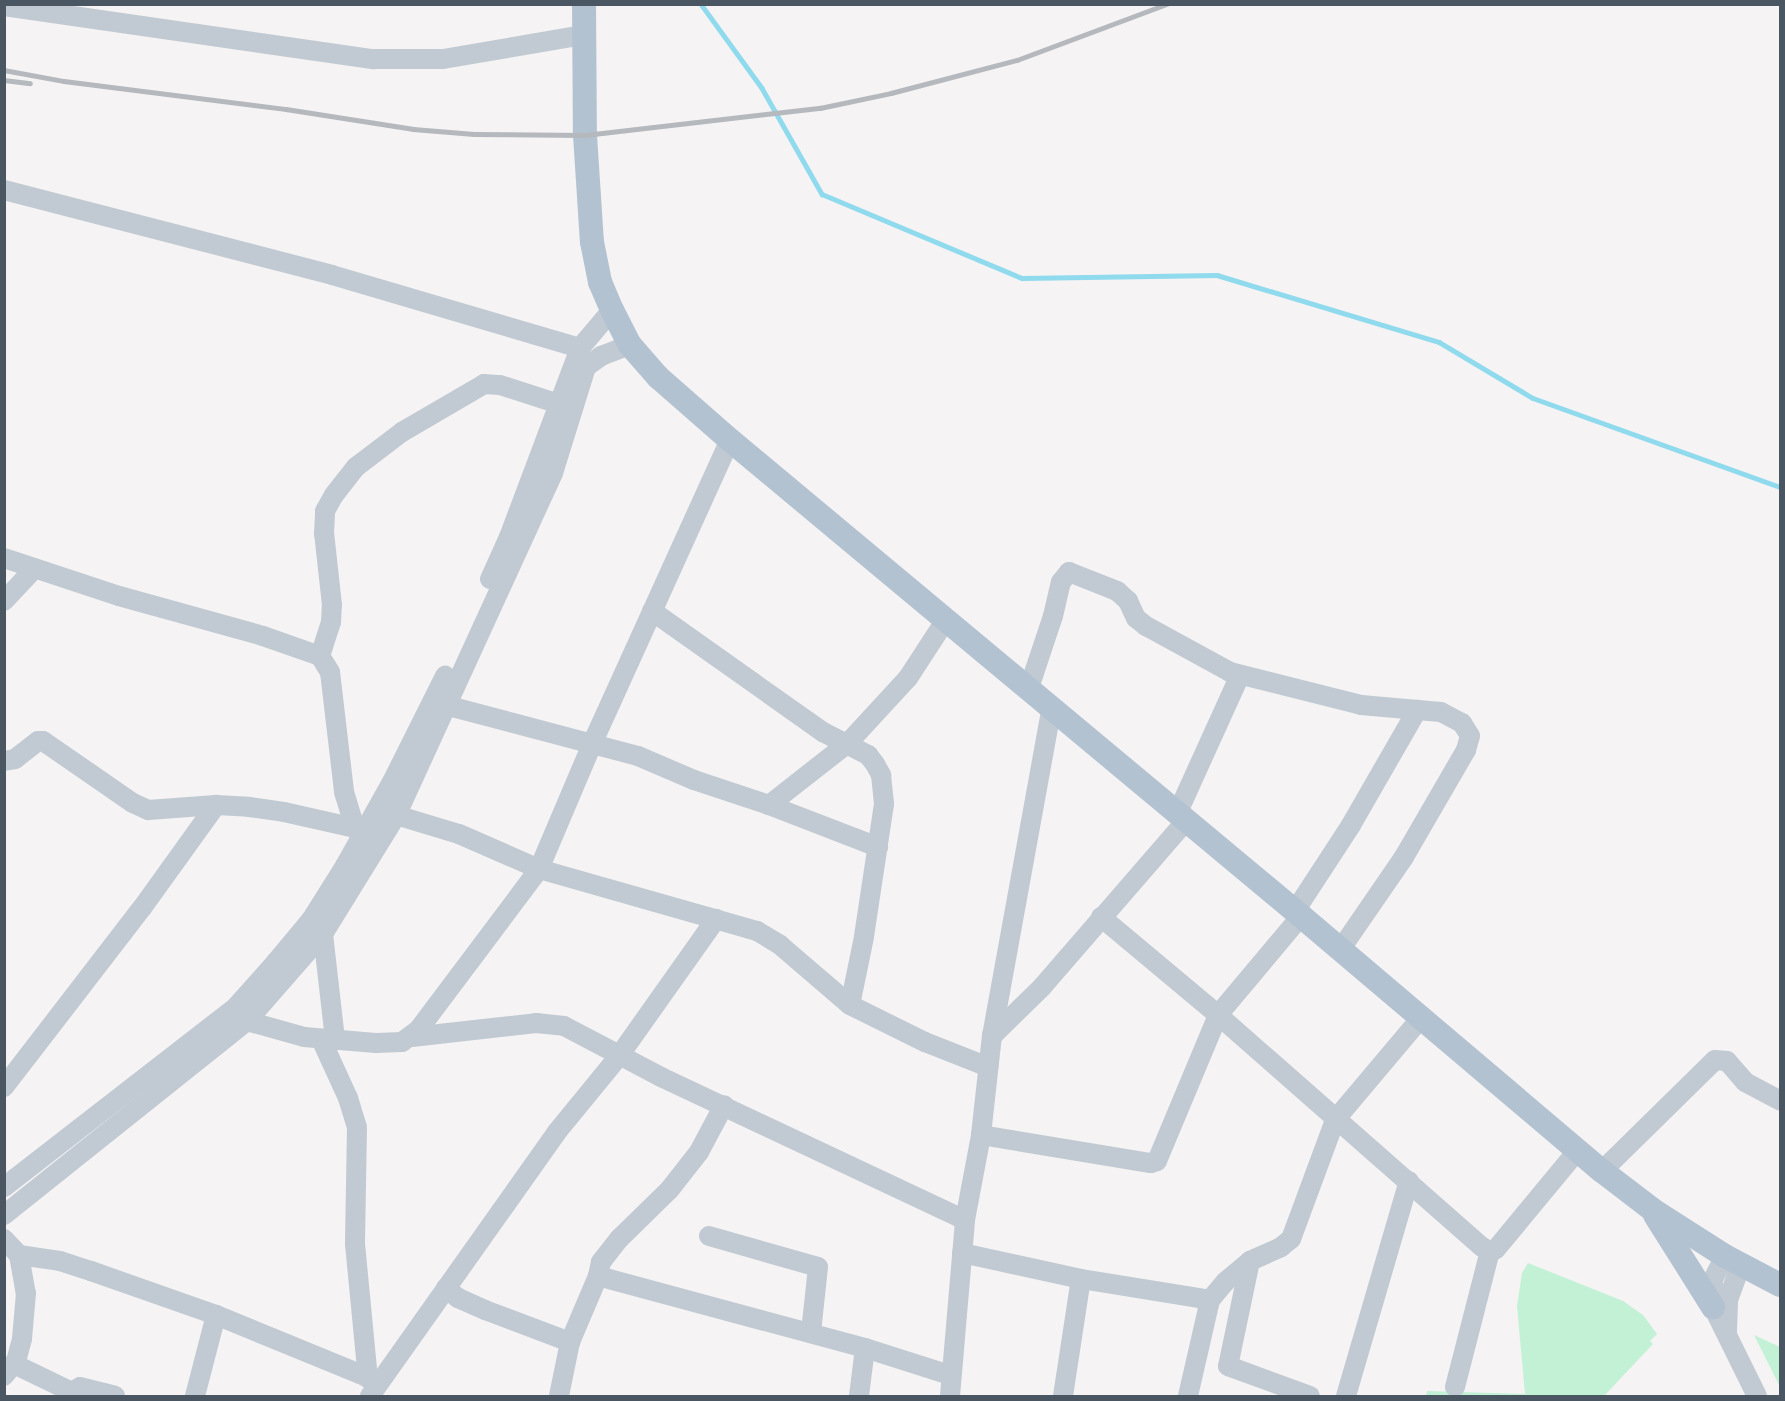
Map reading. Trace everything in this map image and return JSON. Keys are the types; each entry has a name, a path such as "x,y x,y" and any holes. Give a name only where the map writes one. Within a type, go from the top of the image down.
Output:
{"main road":[{"path":"584,4 585,135 592,242 600,282 612,310 630,345 658,377 945,621 1052,707 1602,1171 1653,1210 1733,1260 1780,1285"},
{"path":"1653,1210 1713,1307"}],"street":[{"path":"4,6 374,59 443,59 584,35"},
{"path":"4,190 332,275 580,348"},
{"path":"4,1187 236,1007 311,920 360,829 378,809 489,582 580,348 612,310"},
{"path":"4,1215 247,1022 323,934 396,816 553,473 586,368 601,356 630,345"},
{"path":"320,656 329,630 332,605 324,532 325,512 334,495 356,467 402,432 484,384 500,385 559,404"},
{"path":"412,1038 539,869 592,744 730,440"},
{"path":"4,558 119,596 263,636 320,656 330,672 344,792 360,829"},
{"path":"4,601 35,568"},
{"path":"1029,688 1053,616 1061,582 1069,572 1117,591 1128,601 1136,618 1146,626 1203,659 1240,675 1361,705 1441,712 1462,723 1469,732 1469,740 1404,857 1340,950"},
{"path":"652,611 823,732 868,755 881,775 884,804 850,1005"},
{"path":"769,805 848,743 908,678 945,621"},
{"path":"992,1036 1042,987 1181,818 1240,675"},
{"path":"445,705 638,756 694,780 769,805 878,847"},
{"path":"950,1396 965,1220 981,1135 992,1036 1052,707"},
{"path":"981,1135 1151,1163 1157,1161 1218,1015 1298,913 1417,710"},
{"path":"4,761 15,759 38,741 43,741 140,807 155,811 216,805 284,812 385,837"},
{"path":"4,1087 142,908 216,805"},
{"path":"378,809 459,834 539,869 757,931 850,1005 926,1042 988,1066"},
{"path":"1101,917 1218,1015 1482,1247 1490,1251 1496,1249 1578,1150"},
{"path":"373,1385 446,1288 556,1133 619,1056 716,919"},
{"path":"323,934 328,1039 357,1127 355,1244 373,1385"},
{"path":"1188,1396 1210,1300 1225,1282 1250,1261 1281,1247 1291,1239 1335,1120 1420,1019"},
{"path":"247,1022 304,1037 396,1044 412,1038 536,1023 576,1030 619,1056 965,1220"},
{"path":"1602,1171 1715,1060 1726,1062 1745,1082 1780,1101"},
{"path":"559,1396 570,1342 598,1276 601,1262 670,1189 699,1152 724,1105"},
{"path":"1346,1396 1409,1181"},
{"path":"709,1236 818,1267 811,1333"},
{"path":"4,1239 20,1255 26,1293 24,1322 9,1370 68,1394 86,1387 115,1396"},
{"path":"1455,1387 1490,1251"},
{"path":"962,1253 1081,1279 1210,1300"},
{"path":"20,1255 60,1261 216,1315 373,1385"},
{"path":"1733,1260 1713,1280 1713,1307 1757,1396"},
{"path":"1728,1337 1728,1300 1733,1260"},
{"path":"1227,1366 1250,1261"},
{"path":"598,1276 865,1348 950,1376"},
{"path":"1063,1396 1081,1279"},
{"path":"446,1288 458,1298 485,1310 570,1342"},
{"path":"195,1396 216,1315"},
{"path":"859,1396 865,1348"},
{"path":"1197,1358 1227,1366 1310,1396"}],"green space":[{"path":"1528,1263 1623,1301 1643,1315 1657,1334 1650,1341 1653,1344 1604,1396 1426,1396 1427,1391 1525,1394 1517,1306 1522,1273"},
{"path":"1754,1335 1780,1347 1780,1387"}],"waterway":[{"path":"701,4 762,88 822,194 1022,278 1217,275 1439,342 1533,398 1780,487"}],"railway":[{"path":"4,70 64,81 286,109 413,129 474,134 585,135 820,108 891,93 1017,60 1167,4"},
{"path":"4,80 30,83"}]}
